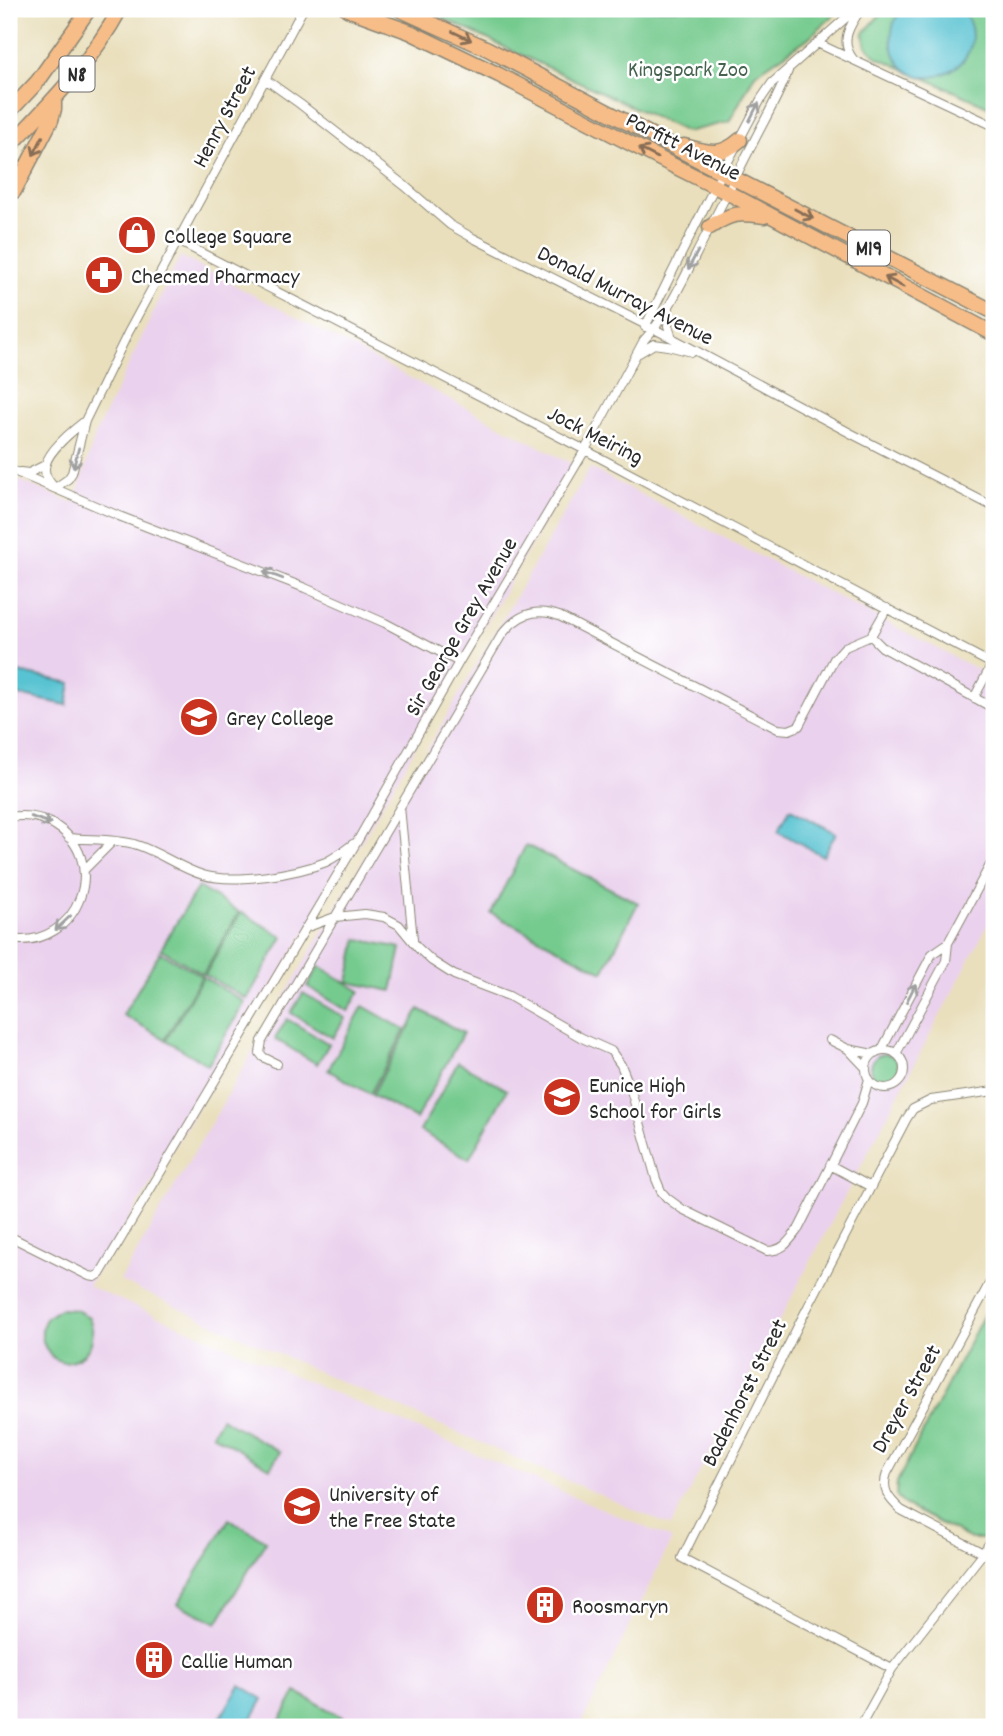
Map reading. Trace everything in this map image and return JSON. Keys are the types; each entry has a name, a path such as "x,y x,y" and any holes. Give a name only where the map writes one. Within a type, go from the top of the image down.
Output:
{"highway":[{"name":"N8","path":"9,112 38,81 89,9"},
{"name":"N8","path":"9,147 75,77 120,9"},
{"name":"Parfitt Avenue","path":"348,9 410,32 721,190 994,334"},
{"name":"Parfitt Avenue","path":"399,9 488,49 994,312"},
{"path":"488,49 505,62 543,83 550,103"},
{"path":"14,191 51,120 54,99"},
{"path":"665,142 707,152 721,152 732,148 740,140"},
{"path":"710,227 734,214 772,217"},
{"path":"972,300 979,310 994,322"}],"street":[{"name":"Henry Street","path":"85,421 128,333 303,9"},
{"path":"729,176 740,140 772,83 859,9"},
{"path":"855,61 847,49 846,38 859,9"},
{"path":"817,43 994,126"},
{"path":"729,176 752,143 781,91 789,68"},
{"name":"Donald Murray Avenue","path":"265,79 405,186 450,225 994,507"},
{"name":"Sir George Grey Avenue","path":"644,340 645,324 729,176"},
{"name":"Sir George Grey Avenue","path":"9,1236 89,1276 100,1274 358,840 459,662 585,450 644,340 655,329 710,227 721,190 729,176"},
{"name":"Jock Meiring","path":"178,242 585,450 993,664"},
{"path":"669,304 668,326 672,338"},
{"path":"636,355 654,344 705,356"},
{"path":"55,488 45,474 48,457 85,421"},
{"path":"55,488 72,473 85,421"},
{"path":"13,471 29,473 45,465"},
{"path":"13,471 119,516 336,601 459,662"},
{"path":"277,1064 260,1053 262,1041 501,636 512,623 538,612 559,616 778,729 789,730 799,726 834,659 845,647 871,636 887,608"},
{"path":"871,636 882,648 993,706 994,740"},
{"path":"974,698 993,664"},
{"path":"400,807 413,941"},
{"path":"9,939 37,939 60,927 77,908 84,883 81,859 69,838 58,827 28,816 10,815"},
{"path":"69,838 138,845 204,875 240,879 310,867 340,854 358,840"},
{"path":"84,870 112,842"},
{"path":"897,1054 946,961 948,943 994,858"},
{"path":"305,928 335,918 365,914 384,917 399,926 432,961 454,975 509,996 582,1038 611,1051 621,1065 630,1087 661,1191 682,1209 767,1251 775,1251 786,1245 799,1228 862,1103 869,1079 867,1062 873,1054 882,1049 932,954 948,943"},
{"path":"830,1040 848,1049 873,1054"},
{"path":"848,1049 866,1068"},
{"path":"869,1079 878,1087 888,1087 899,1081 903,1075 904,1067 897,1054 882,1049"},
{"path":"862,1103 878,1087"},
{"name":"Badenhorst Street","path":"891,1669 682,1558 800,1322 913,1109 930,1100 994,1091"},
{"path":"830,1165 871,1186"},
{"name":"Dreyer Street","path":"983,1552 901,1510 885,1491 884,1482 994,1275"},
{"path":"860,1727 891,1669 992,1539"},
{"name":"Dreyer Street","path":"968,1544 992,1539"}],"shaded area":[{"path":"180,256 576,466 363,839 88,1286 672,1539 580,1727 9,1727 9,476 74,503 96,433"},
{"name":"Eunice High School for Girls","path":"590,468 994,678 994,913 671,1526 310,1368 120,1281"}],"green space":[{"name":"Kingspark Zoo","path":"423,9 841,9 807,39 755,74 729,122 686,132"},
{"path":"885,9 994,9 994,109 877,57 866,46 863,34"},
{"path":"526,845 638,903 603,972 491,913"},
{"path":"198,887 239,912 203,974 161,949"},
{"path":"241,912 283,937 247,999 205,975"},
{"path":"357,939 401,948 392,991 348,982"},
{"path":"160,952 202,976 165,1039 123,1015"},
{"path":"319,966 360,991 348,1011 307,986"},
{"path":"203,977 245,1002 208,1065 166,1040"},
{"path":"303,993 345,1018 333,1038 291,1013"},
{"path":"363,1006 405,1030 370,1094 328,1070"},
{"path":"419,1009 463,1033 416,1119 372,1095"},
{"path":"287,1019 329,1044 317,1064 275,1039"},
{"path":"885,1054 895,1058 899,1068 895,1078 885,1082 875,1078 871,1068 875,1058"},
{"path":"458,1062 507,1090 469,1159 420,1131"},
{"path":"994,1295 994,1526 984,1539 971,1539 904,1505 896,1495 897,1482"},
{"path":"60,1309 76,1310 89,1317 92,1331 91,1344 84,1354 65,1362 50,1354 42,1337 46,1319"},
{"path":"221,1418 280,1452 270,1468 212,1434"},
{"path":"229,1519 266,1541 217,1623 178,1604"},
{"path":"296,1692 360,1727 276,1727"}],"water":[{"path":"902,9 962,9 971,29 970,47 961,62 947,72 931,77 914,75 900,64 892,45 892,35 895,21"},
{"path":"9,670 71,683 67,705 9,693"},
{"path":"790,809 836,833 823,856 778,831"},
{"path":"240,1685 263,1699 247,1727 215,1727"}],"place":[{"name":"College Square","path":"137,235"},
{"name":"Checmed Pharmacy","path":"104,275"},
{"name":"Grey College","path":"199,717"},
{"name":"Eunice High School for Girls","path":"562,1097"},
{"name":"University of the Free State","path":"302,1506"},
{"name":"Roosmaryn","path":"545,1605"},
{"name":"Callie Human","path":"154,1660"}]}
